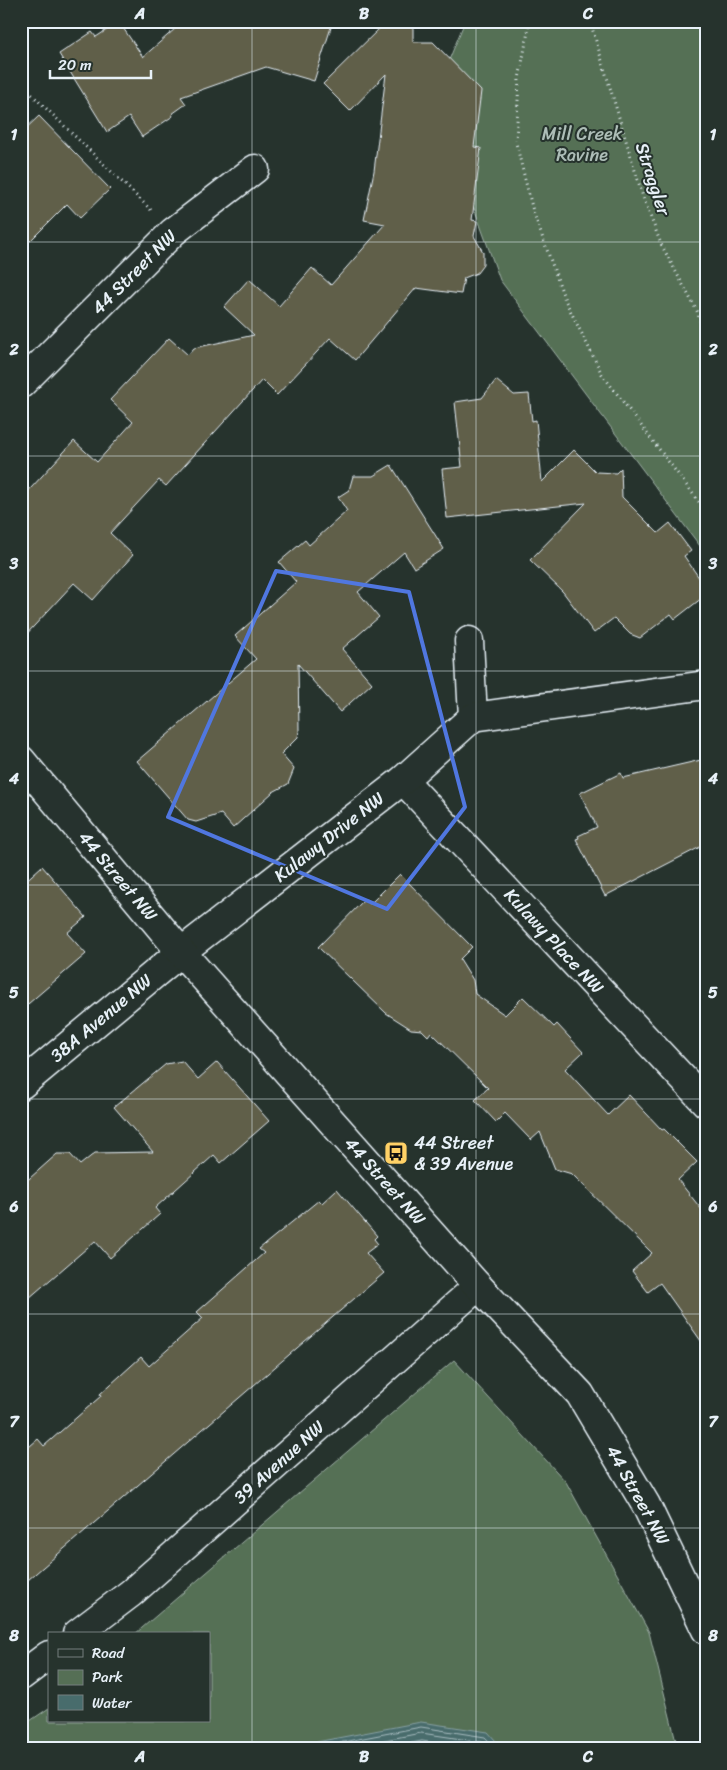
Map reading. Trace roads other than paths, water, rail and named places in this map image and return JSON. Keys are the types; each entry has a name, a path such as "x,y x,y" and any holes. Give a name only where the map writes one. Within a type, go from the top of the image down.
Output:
{"street":[{"name":"44 Street NW","path":"21,384 173,232 255,169"},
{"path":"469,641 473,716 706,685"},
{"name":"Kulawy Drive NW","path":"181,952 403,780 473,716"},
{"name":"44 Street NW","path":"21,760 181,952 478,1286 580,1394 646,1505 706,1630"},
{"name":"Kulawy Place NW","path":"403,780 706,1103"},
{"name":"38A Avenue NW","path":"21,1085 181,952"},
{"name":"39 Avenue NW","path":"80,1632 131,1593 478,1286"},
{"path":"21,1676 48,1656"}],"water":[{"path":"421,1722 488,1732 503,1749 280,1749"}],"place":[{"name":"44 Street & 39 Avenue","path":"396,1153"}],"park label":[{"name":"Mill Creek Ravine","path":"582,144"}]}
